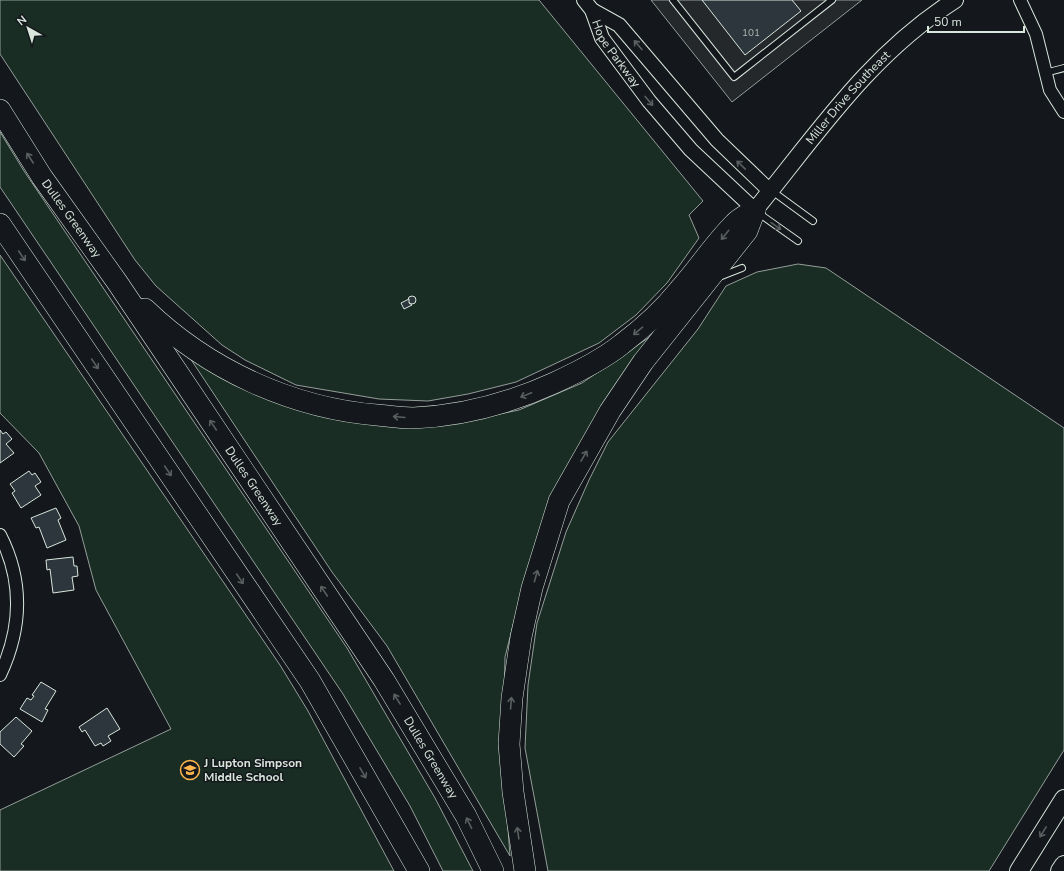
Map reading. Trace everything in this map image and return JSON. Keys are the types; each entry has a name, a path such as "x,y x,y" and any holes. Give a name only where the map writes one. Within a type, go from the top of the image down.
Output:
{"highway":[{"name":"Dulles Greenway","path":"0,110 42,177 117,282 384,680 466,816 493,871"},
{"path":"117,282 162,326 206,356 244,378 299,401 346,412 412,418 467,412 523,397 579,372 622,345 678,292 735,223 755,210"},
{"path":"525,871 513,792 509,744 512,698 521,637 532,588 559,501 610,411 643,362 747,231 755,210"},
{"path":"0,224 310,681 419,871"},
{"path":"407,850 416,871"}],"main road":[{"name":"Miller Drive Southeast","path":"755,210 844,98 870,70 906,36 955,0"},
{"path":"1019,871 1064,799"},
{"path":"1060,871 1064,865"}],"street":[{"path":"1020,0 1036,34 1050,90 1064,112"},
{"name":"Hope Parkway","path":"588,5 619,25 717,140 770,191"},
{"name":"Hope Parkway","path":"588,5 602,38 647,98 691,150 755,210"},
{"path":"0,535 13,568 17,588 18,615 9,656 0,675"}],"lane":[{"path":"673,0 734,77 832,0"},
{"path":"1045,73 1064,68"},
{"name":"Hope Parkway","path":"770,191 813,221"},
{"name":"Hope Parkway","path":"755,210 798,241"},
{"path":"701,288 715,278 742,268"}],"green space":[{"path":"0,0 539,0 703,201 689,215 699,238 667,283 636,315 599,343 516,382 468,394 428,401 379,399 296,385 245,360 222,345 156,286 135,260 0,54"},
{"path":"0,132 24,171 347,648 435,798 473,871 443,871 410,806 343,694 0,187"},
{"path":"0,255 280,665 308,711 394,871 0,871 0,810 171,729 96,590 79,526 39,453 0,413"},
{"path":"798,264 826,268 1064,428 1064,750 989,871 548,871 525,748 528,685 537,623 566,532 608,442 698,329 726,286 757,272"},
{"path":"651,336 527,570 505,657 503,761 510,856 387,646 332,572 184,349 238,385 456,423 519,410 582,383"}],"shaded area":[{"path":"651,0 862,0 732,102"}],"building":[{"path":"702,0 792,0 801,11 745,55"},
{"path":"410,296 414,296 416,300 414,304 410,304 408,302 408,298"},
{"path":"409,299 409,303 412,305 404,309 401,303"},
{"path":"0,430 3,434 6,432 12,439 6,444 14,453 0,463"},
{"path":"29,471 32,475 35,473 41,482 35,486 41,495 21,508 12,493 15,491 10,484"},
{"path":"56,508 61,518 58,520 66,540 47,548 39,527 36,528 31,518"},
{"path":"73,557 74,566 77,566 78,576 72,577 74,590 53,593 50,569 47,570 46,560"},
{"path":"41,682 56,691 45,709 48,710 42,722 20,709 27,698 31,700 34,696 32,695"},
{"path":"107,708 120,729 108,736 111,741 103,746 101,743 95,746 85,730 82,732 79,727"},
{"path":"16,717 32,731 21,744 24,746 14,757 0,744 0,732"}],"place":[{"name":"J Lupton Simpson Middle School","path":"190,770"}]}
